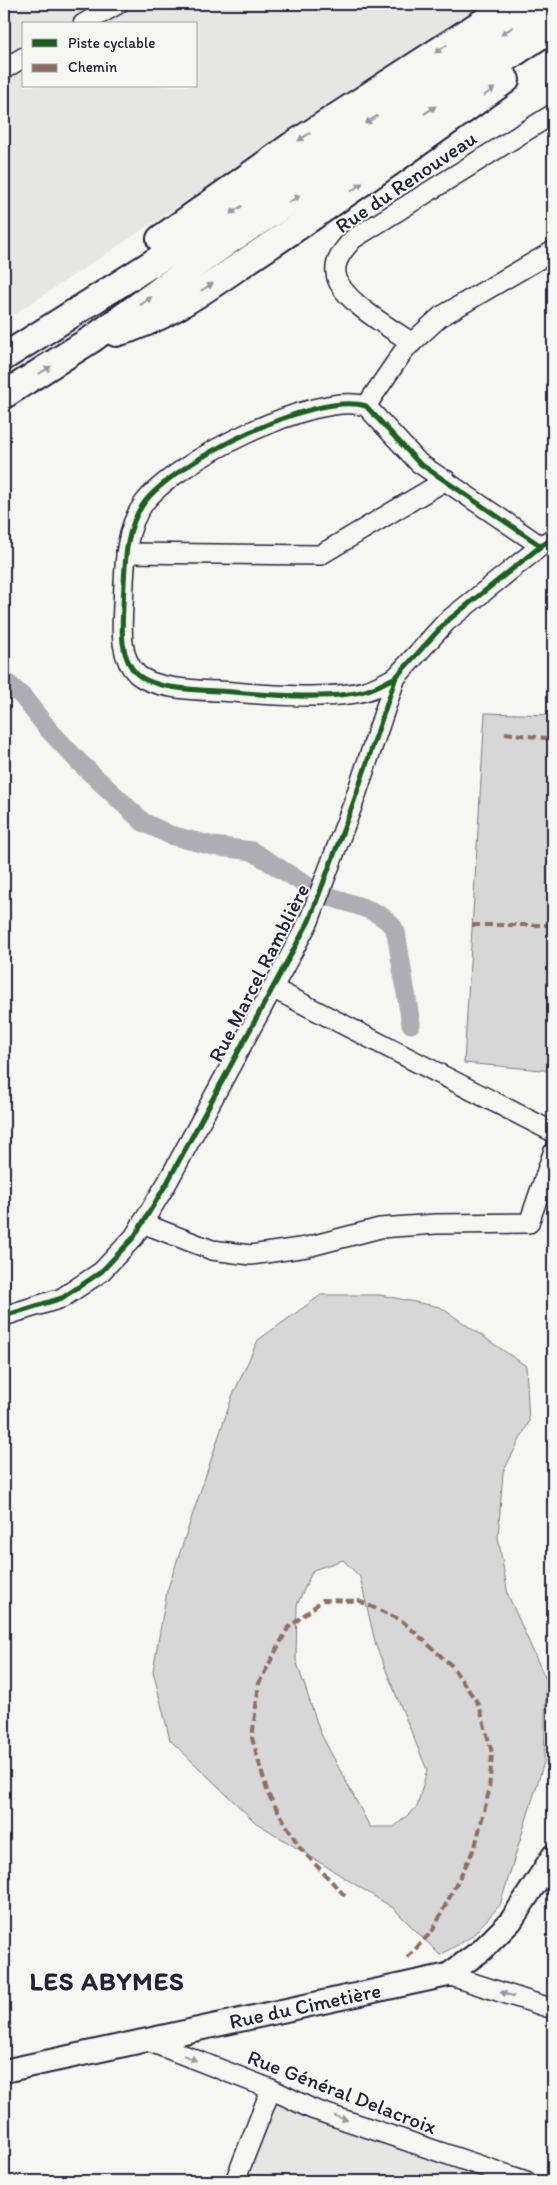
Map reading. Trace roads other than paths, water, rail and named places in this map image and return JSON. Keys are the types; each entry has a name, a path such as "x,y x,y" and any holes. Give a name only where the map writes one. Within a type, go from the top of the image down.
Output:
{"highway":[{"path":"79,310 98,287 118,268 291,146 511,4"},
{"path":"4,357 219,221 548,4"},
{"path":"4,396 92,339 230,240 371,150 553,27"},
{"path":"92,339 126,331 150,321 205,289 331,205 553,46"}],"main road":[{"name":"Rue du Cimetière","path":"4,2071 448,1975 482,1950 511,1922 553,1856"}],"street":[{"path":"86,22 118,4"},
{"path":"4,68 22,58"},
{"name":"Rue du Renouveau","path":"412,343 351,299 338,284 335,271 341,252 353,240 553,114"},
{"path":"366,406 405,349 440,317 553,251"},
{"path":"396,677 367,690 340,694 255,694 177,687 156,683 138,675 130,665 125,652 122,632 126,553 132,527 143,504 165,481 198,460 262,427 301,412 334,404 355,403 366,406 419,463 547,542"},
{"path":"126,553 320,555 446,480"},
{"name":"Rue Marcel Ramblière","path":"4,1316 62,1298 101,1272 134,1237 274,989 309,921 353,804 396,677 446,622 547,542"},
{"path":"274,989 553,1132"},
{"path":"142,1223 212,1250 251,1255 307,1247 380,1228 436,1224 529,1223 553,1153"},
{"path":"448,1975 553,2009"},
{"name":"Rue Général Delacroix","path":"145,2040 271,2090 312,2109 526,2181"},
{"path":"235,2181 271,2090"}],"waterway":[{"path":"4,680 23,697 49,730 78,761 143,822 170,835 213,846 252,851 306,885"},
{"path":"331,897 376,913 384,918 396,932 411,1024"}],"district":[{"name":"LES ABYMES","path":"107,1981"}]}
